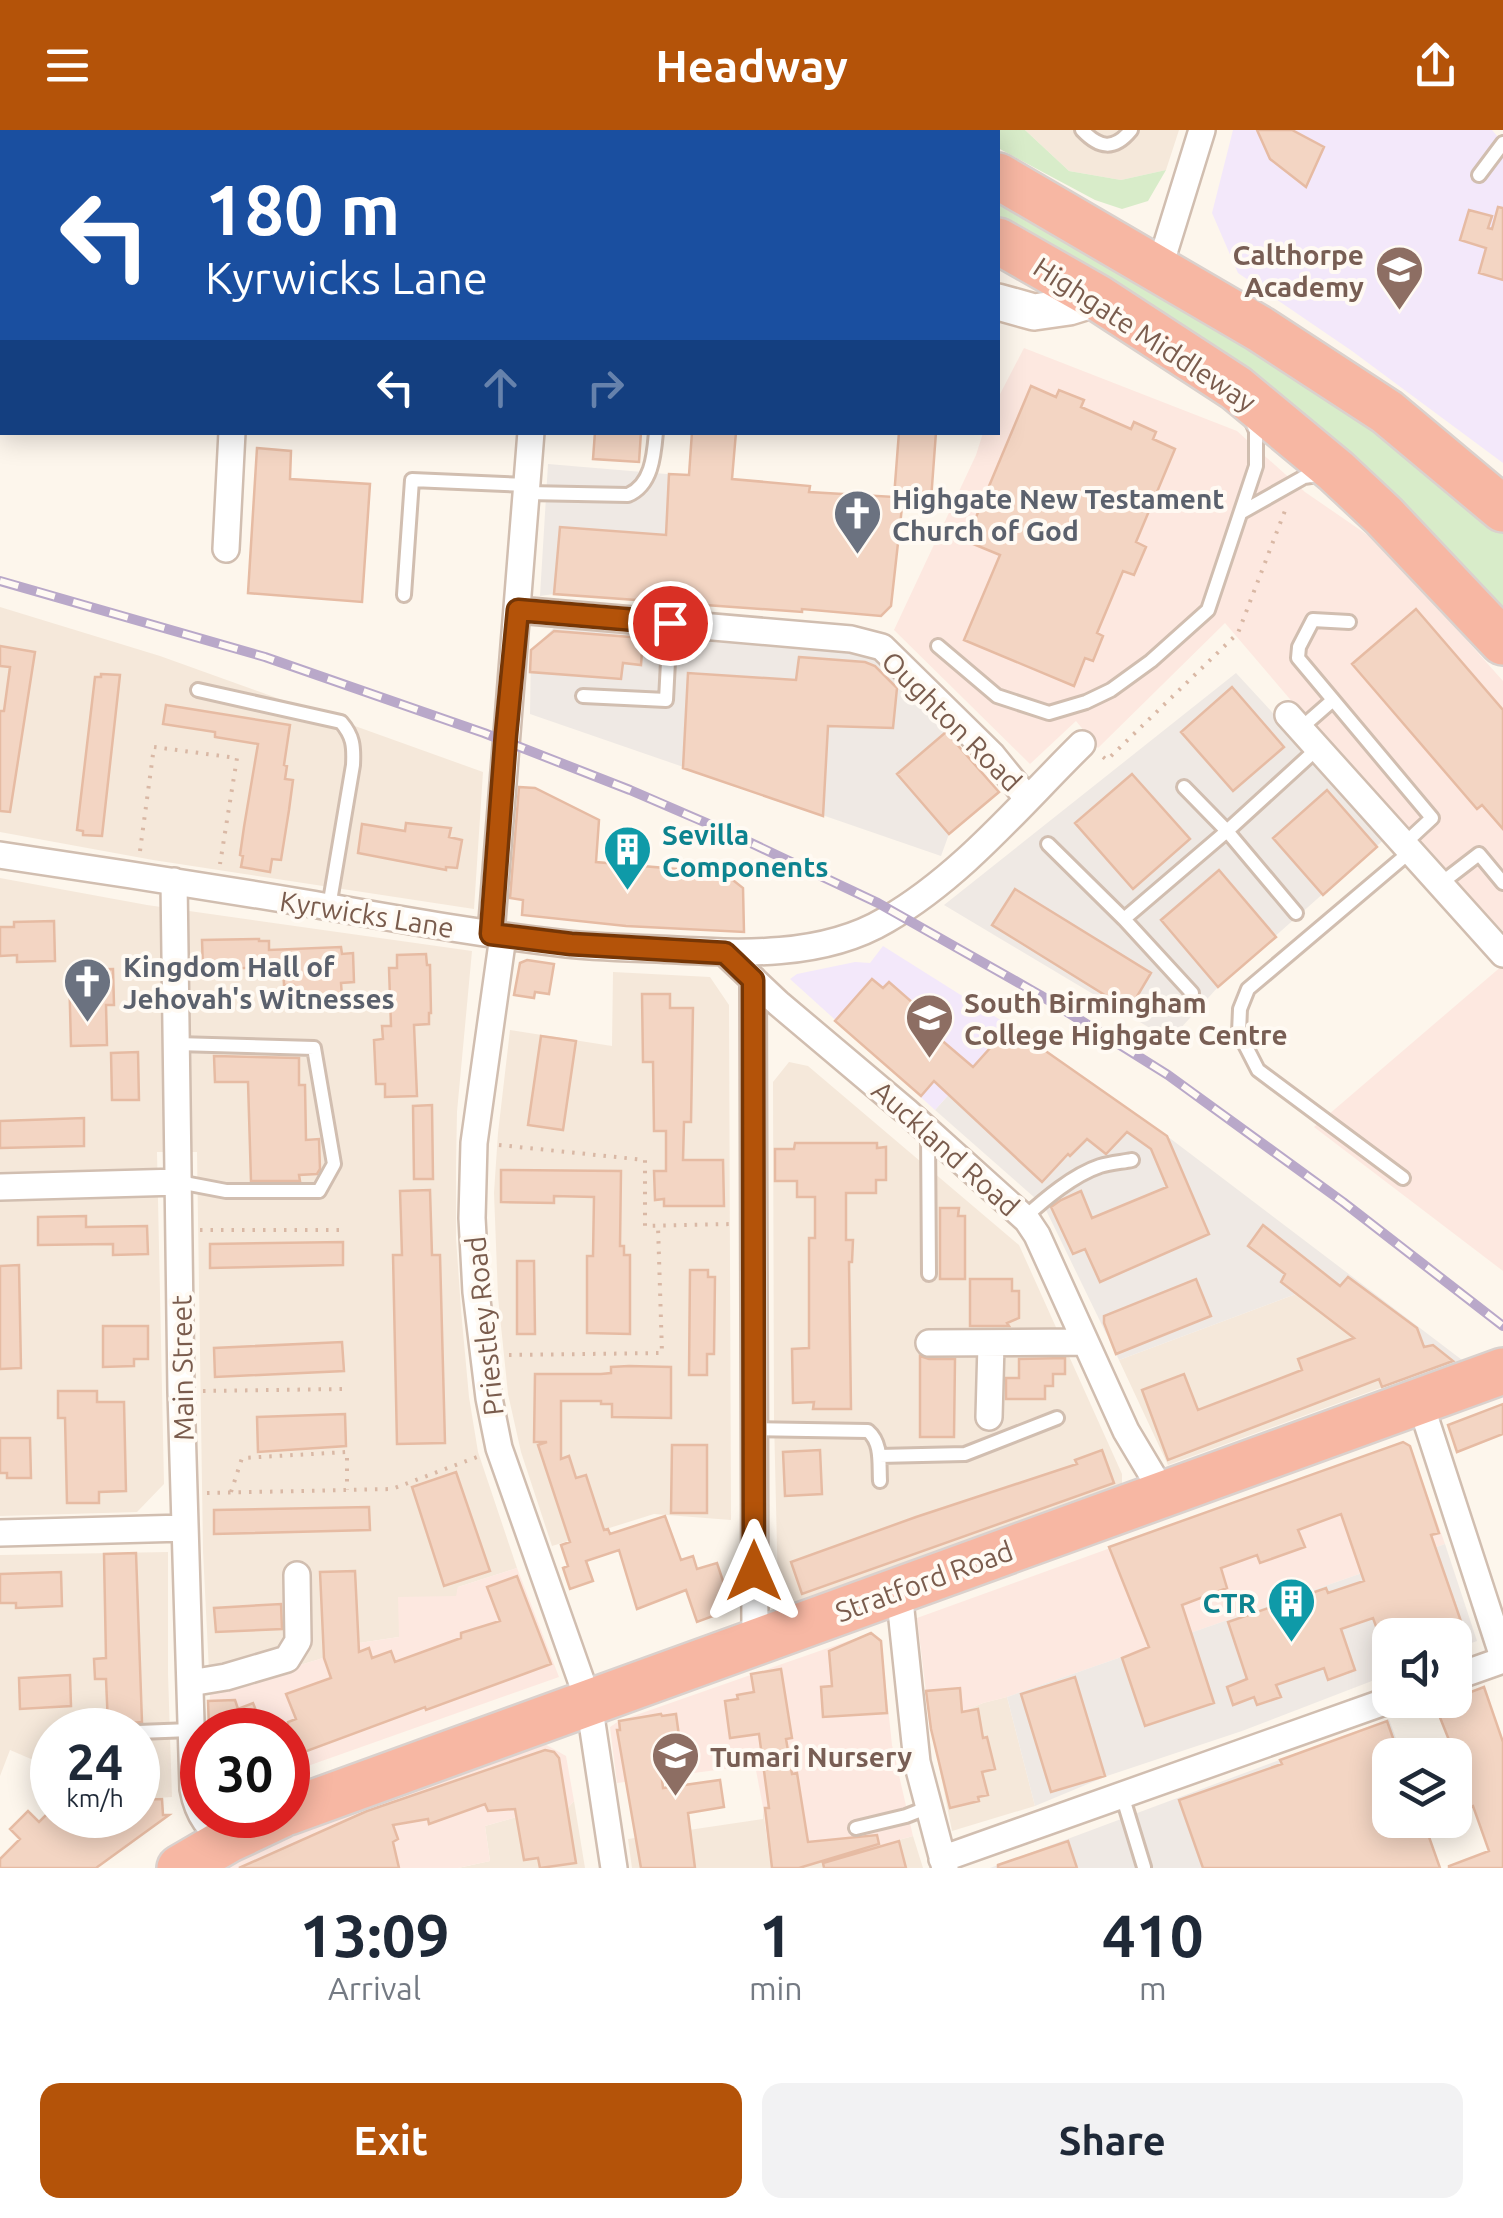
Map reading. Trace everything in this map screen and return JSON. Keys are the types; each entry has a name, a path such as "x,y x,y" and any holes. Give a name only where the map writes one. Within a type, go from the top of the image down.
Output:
{"highway":[{"name":"Highgate Middleway","path":"1000,177 1260,329 1387,412 1498,501"},
{"name":"Highgate Middleway","path":"1000,242 1098,298 1236,388 1320,474 1384,516 1503,642"},
{"name":"Stratford Road","path":"310,1804 1503,1371"},
{"name":"Stratford Road","path":"180,1868 232,1838"}],"street":[{"path":"1159,268 1202,130"},
{"path":"1000,303 1034,312 1098,298"},
{"path":"226,549 232,435"},
{"name":"Priestley Road","path":"532,435 506,734 497,935 474,1143 472,1218 476,1292 489,1398 500,1448 589,1703 614,1868"},
{"name":"Oughton Road","path":"518,610 851,639 882,647 992,754 1028,798"},
{"path":"1302,730 1503,954"},
{"name":"Kyrwicks Lane","path":"0,855 497,935 571,944 725,953 788,951 834,941 884,922 953,874 1082,744"},
{"name":"Main Street","path":"174,882 177,1044 190,1184 179,1230 191,1708"},
{"name":"Auckland Road","path":"725,953 928,1131 1038,1235 1126,1431 1163,1493"},
{"path":"753,980 754,1642"},
{"path":"0,1187 190,1184"},
{"path":"929,1343 1085,1342"},
{"path":"989,1417 990,1344"},
{"path":"1420,1402 1503,1658 1472,1670"},
{"path":"0,1533 185,1528"},
{"path":"190,1683 287,1659 298,1641 296,1575"},
{"path":"899,1591 917,1762 944,1864 1122,1795 1372,1706"},
{"name":"Main Street","path":"224,1838 228,1840"}],"lane":[{"path":"1082,130 1094,142 1108,144 1122,141 1130,130"},
{"path":"1479,174 1503,143"},
{"path":"938,646 998,696 1048,714 1112,690 1151,661 1208,610 1242,512 1256,466 1256,431 1236,388"},
{"path":"404,596 412,480 628,495 636,492 645,480 654,459 656,435"},
{"path":"1242,512 1320,474"},
{"path":"1348,622 1314,620 1297,654 1299,660 1432,818 1407,848 1248,988 1240,1009 1239,1033 1258,1070 1403,1178"},
{"path":"583,696 666,700 670,623"},
{"path":"198,690 340,722 350,733 353,765 328,907"},
{"path":"1124,918 1227,831 1302,730 1333,700"},
{"path":"1184,787 1296,913"},
{"path":"1048,844 1124,918 1192,993"},
{"path":"1440,884 1479,854 1503,883"},
{"path":"177,1044 314,1048 334,1164 319,1191 226,1191 190,1184"},
{"path":"928,1131 929,1274"},
{"path":"1024,1218 1048,1197 1092,1170 1132,1160"},
{"path":"879,1456 965,1454 1057,1418"},
{"path":"754,1430 868,1431 878,1445 880,1481"},
{"path":"1122,1795 1144,1867"},
{"path":"856,1828 929,1807"}],"path":[{"path":"1082,744 1107,760 1238,633 1284,512 1320,474"},
{"path":"137,875 154,747 237,758 216,888"},
{"path":"474,1143 645,1160 645,1226 754,1224"},
{"path":"484,1355 662,1353 658,1226"},
{"path":"179,1230 340,1230"},
{"path":"181,1392 343,1389"},
{"path":"185,1494 392,1488 500,1448"},
{"path":"231,1492 242,1458 347,1452 347,1490"}],"shaded area":[{"path":"1025,130 1179,130 1166,170 1121,180 1069,171"},
{"name":"Calthorpe Academy","path":"1233,130 1492,130 1503,143 1503,463 1352,351 1238,273 1212,213"},
{"path":"1024,348 1237,431 1305,492 1382,545 1503,681 1503,931 1353,773 1225,623 1098,748 1076,721 1030,764 894,630 982,435 1000,435 1000,394"},
{"path":"548,464 810,486 802,612 540,596"},
{"path":"0,607 160,656 483,772 474,909 153,860 0,832"},
{"path":"556,626 690,640 801,642 879,658 999,792 949,834 941,856 530,714 531,650"},
{"path":"1236,673 1387,837 1218,987 1170,1040 944,905"},
{"path":"0,878 147,905 472,951 457,1112 456,1238 461,1310 478,1452 517,1568 458,1587 457,1596 399,1637 352,1644 320,1659 210,1692 203,1551 197,1152 157,1152 164,1484 137,1512 0,1516"},
{"name":"South Birmingham College Highgate Centre","path":"883,946 1010,1026 935,1110 790,979 797,974 855,962 870,963"},
{"path":"1503,965 1503,1271 1314,1127"},
{"path":"613,972 710,977 729,1005 731,1520 654,1514 552,1546 521,1452 508,1394 498,1297 494,1193 498,1133 510,1030 612,1046"},
{"path":"1010,1026 1167,1136 1466,1363 1383,1387 1368,1348 1296,1294 1119,1360 1044,1206 935,1110"},
{"path":"789,1062 808,1066 1019,1245 1122,1474 1122,1485 790,1607 782,1602 778,1591 773,1082"},
{"path":"1296,1294 1368,1348 1383,1387 1168,1465 1119,1360"},
{"path":"1403,1442 1410,1446 1445,1544 962,1712 929,1716 917,1618"},
{"path":"1445,1544 1469,1618 1372,1618 1372,1681 1242,1731 1107,1776 1035,1806 1007,1697"},
{"path":"168,1552 172,1797 160,1798 160,1708 30,1708 30,1759 10,1750 0,1776 0,1555"},
{"path":"517,1568 559,1677 310,1765 310,1708 210,1708 210,1692 320,1659 352,1644 399,1637 398,1597 456,1596 458,1587"},
{"path":"871,1633 881,1641 892,1745 913,1836 800,1868 771,1868 755,1765 617,1783 610,1727 619,1721"},
{"path":"1007,1697 1035,1806 952,1831 929,1716 962,1712"},
{"path":"1389,1719 1396,1738 1372,1738 1372,1838 1430,1838 1440,1868 990,1868"},
{"path":"543,1743 566,1756 574,1801 567,1809 531,1813 485,1826 490,1861 458,1868 219,1868 284,1838 310,1838 310,1826"},
{"path":"574,1801 585,1868 458,1868 490,1861 485,1826 531,1813 567,1809"},
{"path":"763,1808 771,1868 632,1868 628,1839 763,1819"},
{"path":"913,1836 923,1868 800,1868"}],"green space":[{"path":"1000,130 1025,130 1069,171 1121,180 1166,170 1148,201 1122,209 1095,200 1000,149"},
{"path":"1000,191 1398,437 1503,528 1503,630 1000,228"}],"building":[{"path":"1257,130 1292,130 1324,147 1306,187 1270,159"},
{"path":"1498,207 1503,208 1503,280 1479,273 1486,248 1460,240 1469,210 1492,216 1488,228 1492,229"},
{"path":"1031,386 1056,397 1059,390 1084,400 1081,407 1131,429 1134,422 1156,432 1153,439 1175,449 1136,542 1146,547 1134,575 1123,571 1097,633 1103,636 1093,661 1085,658 1074,686 964,640 1000,555 966,541"},
{"path":"595,435 641,435 639,462 593,459"},
{"path":"692,435 736,435 732,479 810,486 809,492 894,497 899,435 936,435 931,500 903,498 891,606 881,616 554,594 560,527 666,535 669,474 689,475"},
{"path":"257,448 291,451 290,479 370,484 362,602 248,593"},
{"path":"1416,609 1503,710 1503,829 1482,805 1477,809 1352,664"},
{"path":"554,631 643,638 641,665 623,663 621,679 530,672 531,650"},
{"path":"0,646 35,652 10,812 0,811 0,711 4,711 10,667 0,666"},
{"path":"799,657 865,662 875,666 897,688 893,728 828,726 823,816 683,768 688,673 796,680"},
{"path":"120,675 102,836 83,835 83,831 77,830 95,677"},
{"path":"1232,687 1284,747 1233,791 1181,732"},
{"path":"166,705 290,725 284,765 285,779 293,780 289,810 281,860 272,859 270,872 241,867 258,744 163,724"},
{"path":"946,732 999,792 949,834 897,774"},
{"path":"1132,774 1190,839 1133,889 1075,823"},
{"name":"Sevilla Components","path":"519,787 535,788 599,820 596,862 724,873 743,888 744,932 626,926 522,915 523,900 510,898"},
{"path":"1327,790 1377,847 1323,895 1273,838"},
{"path":"406,823 451,828 449,837 462,840 457,868 446,870 358,853 362,824 405,831"},
{"path":"1219,870 1276,937 1218,987 1161,920"},
{"path":"1015,889 1151,973 1129,1010 992,925"},
{"path":"54,921 55,961 17,962 17,955 0,956 0,927 14,927 14,922"},
{"path":"202,940 269,941 269,950 341,947 342,954 353,953 354,982 341,983 342,996 295,998 294,985 284,985 283,967 203,969"},
{"path":"426,954 430,965 431,1013 429,1024 414,1025 417,1096 385,1097 385,1084 376,1084 374,1040 383,1039 382,1026 391,1026 389,968 397,968 397,955"},
{"path":"527,960 554,964 549,994 535,992 534,998 514,995 520,963"},
{"name":"Kingdom Hall of Jehovah's Witnesses","path":"113,969 114,1005 106,1005 107,1045 71,1046 69,970"},
{"path":"872,979 883,988 889,982 929,1021 925,1026 973,1067 1010,1026 1167,1136 1209,1234 1100,1282 1085,1249 1073,1254 1051,1207 1081,1191 1092,1218 1167,1187 1151,1149 1127,1132 1106,1154 1087,1139 1042,1182 934,1081 921,1096 835,1021"},
{"path":"642,994 670,994 670,1008 693,1008 691,1122 684,1122 683,1160 723,1160 724,1206 664,1206 664,1199 655,1200 654,1171 666,1171 666,1131 654,1131 653,1062 643,1062"},
{"path":"541,1036 576,1041 563,1130 528,1125"},
{"path":"138,1052 139,1100 112,1100 111,1053"},
{"path":"214,1056 299,1058 299,1085 305,1085 306,1140 319,1139 317,1174 299,1175 300,1181 251,1181 248,1082 215,1082"},
{"path":"432,1105 433,1179 414,1179 413,1106"},
{"path":"84,1118 84,1146 0,1148 0,1121"},
{"path":"795,1143 877,1143 877,1148 886,1147 886,1180 876,1180 876,1193 846,1193 846,1240 853,1240 849,1262 851,1409 813,1409 814,1402 793,1403 792,1349 809,1348 809,1238 815,1238 815,1197 797,1197 797,1181 775,1181 775,1149 794,1149"},
{"path":"501,1170 621,1171 620,1246 624,1246 624,1255 630,1255 630,1334 587,1333 587,1256 593,1256 594,1197 554,1196 554,1203 501,1202"},
{"path":"430,1190 432,1255 440,1255 445,1443 397,1444 393,1255 402,1255 400,1191"},
{"path":"940,1208 959,1208 958,1216 965,1216 965,1279 940,1279"},
{"path":"86,1216 86,1227 147,1226 148,1254 113,1255 113,1244 38,1245 38,1217"},
{"path":"1263,1225 1340,1286 1348,1277 1417,1328 1424,1347 1433,1345 1453,1361 1382,1387 1379,1379 1168,1460 1142,1390 1184,1374 1198,1410 1302,1370 1298,1359 1354,1338 1281,1282 1285,1274 1248,1246"},
{"path":"343,1242 343,1265 210,1268 210,1244"},
{"path":"517,1261 534,1261 535,1334 517,1334"},
{"path":"19,1265 21,1368 0,1369 0,1266"},
{"path":"690,1270 708,1270 708,1277 715,1277 714,1354 707,1354 707,1375 689,1375"},
{"path":"970,1279 1012,1279 1012,1291 1019,1291 1019,1318 1007,1323 1009,1326 970,1326"},
{"path":"1196,1279 1211,1316 1116,1354 1104,1316"},
{"path":"103,1326 148,1326 148,1359 134,1359 134,1366 103,1367"},
{"path":"342,1342 344,1371 215,1377 214,1348"},
{"path":"920,1356 955,1359 954,1437 920,1437"},
{"path":"1065,1358 1065,1374 1053,1374 1053,1386 1045,1386 1045,1399 1006,1399 1006,1378 1019,1378 1019,1359"},
{"path":"611,1367 671,1367 671,1418 612,1417 612,1404 561,1401 561,1459 569,1456 576,1478 586,1475 604,1530 608,1529 610,1534 665,1516 681,1560 693,1556 697,1569 717,1563 727,1593 727,1611 697,1622 686,1590 637,1609 619,1550 586,1561 593,1581 570,1589 563,1568 568,1566 561,1545 570,1542 538,1445 547,1442 534,1442 535,1374 601,1374 611,1373"},
{"path":"58,1391 97,1391 97,1402 124,1402 126,1491 99,1492 99,1503 67,1503 65,1418 58,1418"},
{"path":"1503,1404 1503,1434 1457,1452 1448,1425"},
{"path":"345,1414 346,1446 258,1452 257,1417"},
{"path":"0,1438 30,1438 31,1478 7,1478 7,1473 0,1473"},
{"path":"1403,1442 1410,1446 1439,1533 1431,1535 1460,1618 1372,1618 1341,1629 1355,1670 1328,1680 1324,1668 1276,1685 1281,1697 1257,1705 1254,1697 1233,1705 1227,1687 1247,1679 1228,1622 1326,1588 1328,1593 1364,1581 1341,1514 1298,1530 1305,1547 1260,1563 1257,1555 1221,1568 1227,1588 1182,1605 1214,1703 1145,1726 1122,1658 1149,1647 1109,1547"},
{"path":"672,1445 707,1445 707,1513 671,1513"},
{"path":"820,1450 822,1494 785,1496 783,1452"},
{"path":"1102,1450 1114,1483 802,1594 791,1562 1077,1464 1075,1460"},
{"path":"456,1472 490,1571 444,1586 412,1487"},
{"path":"369,1507 370,1530 214,1534 214,1510"},
{"path":"136,1553 142,1708 107,1708 106,1679 95,1679 94,1659 106,1658 104,1554"},
{"path":"355,1571 359,1652 369,1648 372,1658 391,1651 395,1662 461,1638 461,1633 500,1621 487,1587 517,1576 551,1664 310,1750 310,1708 292,1708 286,1694 331,1678 324,1658 320,1572"},
{"path":"61,1572 62,1606 16,1608 16,1603 0,1603 0,1574"},
{"path":"281,1604 282,1629 216,1632 214,1608"},
{"path":"871,1633 881,1641 887,1713 823,1717 821,1687 832,1686 829,1651"},
{"path":"781,1669 792,1738 786,1739 792,1774 797,1773 808,1842 877,1835 879,1844 799,1868 772,1868 759,1734 730,1738 725,1701 754,1692 751,1674"},
{"path":"70,1675 71,1706 20,1709 19,1678"},
{"path":"1075,1677 1105,1776 1051,1792 1021,1694"},
{"path":"1484,1687 1503,1742 1503,1868 1449,1868 1489,1851 1472,1806 1472,1738 1448,1738 1440,1718 1472,1718 1472,1692"},
{"path":"960,1688 962,1712 978,1709 983,1738 987,1737 995,1769 982,1772 988,1795 950,1808 926,1691"},
{"path":"235,1700 238,1708 208,1708 208,1701"},
{"path":"676,1714 680,1743 658,1746 663,1788 720,1780 724,1807 688,1813 695,1868 641,1868 617,1730 619,1721"},
{"path":"1387,1721 1393,1738 1372,1738 1372,1838 1429,1838 1440,1868 1203,1868 1179,1800 1282,1764 1280,1760"},
{"path":"545,1750 554,1752 559,1758 576,1863 540,1868 538,1858 524,1860 515,1809 488,1811 485,1804 429,1824 428,1819 393,1825 398,1839 393,1842 399,1868 239,1868 367,1811"},
{"path":"160,1799 163,1815 169,1815 160,1822"},
{"path":"28,1811 30,1838 137,1838 96,1868 0,1868 0,1859 20,1839 10,1829"},
{"path":"899,1841 906,1868 824,1868 823,1863"},
{"path":"1068,1841 1077,1868 998,1868 998,1865"}],"railway":[{"path":"0,581 265,657 484,733 732,834 878,903 1040,995 1168,1075 1343,1202 1503,1326"}],"place":[{"name":"Calthorpe Academy","path":"1399,312"},
{"name":"Highgate New Testament Church of God","path":"857,556"},
{"name":"Sevilla Components","path":"627,892"},
{"name":"Kingdom Hall of Jehovah's Witnesses","path":"88,1024"},
{"name":"South Birmingham College Highgate Centre","path":"929,1060"},
{"name":"CTR","path":"1291,1644"},
{"name":"Tumari Nursery","path":"675,1798"}],"route":[{"path":"670,623 518,610 491,934 571,944 725,953 753,980 754,1571"}]}
